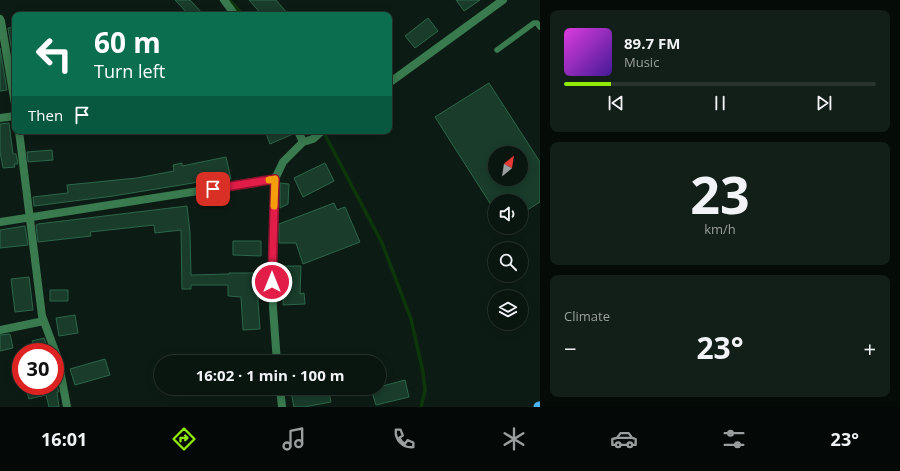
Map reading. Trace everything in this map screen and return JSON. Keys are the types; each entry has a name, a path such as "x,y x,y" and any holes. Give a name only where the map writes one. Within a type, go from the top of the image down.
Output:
{"street":[{"path":"224,0 233,12"},
{"path":"392,80 503,0"},
{"path":"0,19 2,21 12,85"},
{"path":"0,118 12,116"},
{"path":"19,134 42,316 58,359 67,407"},
{"path":"299,134 303,142"},
{"path":"276,355 272,285 275,179 283,162 303,142 313,139 319,134"},
{"path":"0,222 275,179"},
{"path":"0,330 44,321"},
{"path":"281,395 282,407"}],"lane":[{"path":"497,50 534,23 540,27"}],"building":[{"path":"175,0 190,0 201,12 186,12"},
{"path":"249,0 276,0 286,12 259,12"},
{"path":"456,0 480,0 464,11"},
{"path":"428,18 438,31 415,48 405,36"},
{"path":"12,27 12,53 8,28"},
{"path":"0,48 7,90 0,91"},
{"path":"489,83 540,162 540,202 528,210 528,194 488,194 488,200 435,117"},
{"path":"9,123 13,154 16,154 18,164 14,164 15,167 3,168 0,152 0,124"},
{"path":"266,134 293,134 270,144"},
{"path":"52,150 53,160 28,162 27,152"},
{"path":"226,157 231,179 200,185 199,182 113,196 34,206 33,197 68,193 67,185 137,178 174,171 173,165 182,163 182,166"},
{"path":"325,163 334,181 303,197 294,178"},
{"path":"280,183 289,184 288,204 280,208"},
{"path":"334,203 337,210 345,207 360,242 303,264 296,243 279,243 279,224"},
{"path":"187,206 190,233 191,275 258,273 260,329 243,330 241,297 228,296 228,285 191,285 191,289 182,289 181,230 155,233 154,225 90,232 91,236 38,242 36,225 38,224"},
{"path":"25,226 28,245 0,248 0,230"},
{"path":"233,241 261,241 261,256 233,255"},
{"path":"284,266 301,266 300,294 304,293 305,304 283,305"},
{"path":"29,277 33,310 15,312 11,279"},
{"path":"50,290 68,290 68,301 50,301"},
{"path":"75,315 78,333 59,336 56,318"},
{"path":"10,334 12,348 0,351 0,335"},
{"path":"44,338 46,343 33,343 32,341"},
{"path":"105,359 110,375 75,385 70,369"},
{"path":"405,380 409,397 376,405 373,395 386,395 386,385"},
{"path":"28,395 46,395 29,399"},
{"path":"46,395 57,395 59,407 49,407"},
{"path":"292,395 330,395 331,402 304,407 294,407"}],"waterway":[{"path":"229,0 240,12"},
{"path":"325,134 382,243 411,319 423,372 425,390 421,407"}],"slow traffic":[{"path":"269,180 275,179 274,206"}],"route":[{"path":"213,189 275,179 272,282"}]}
